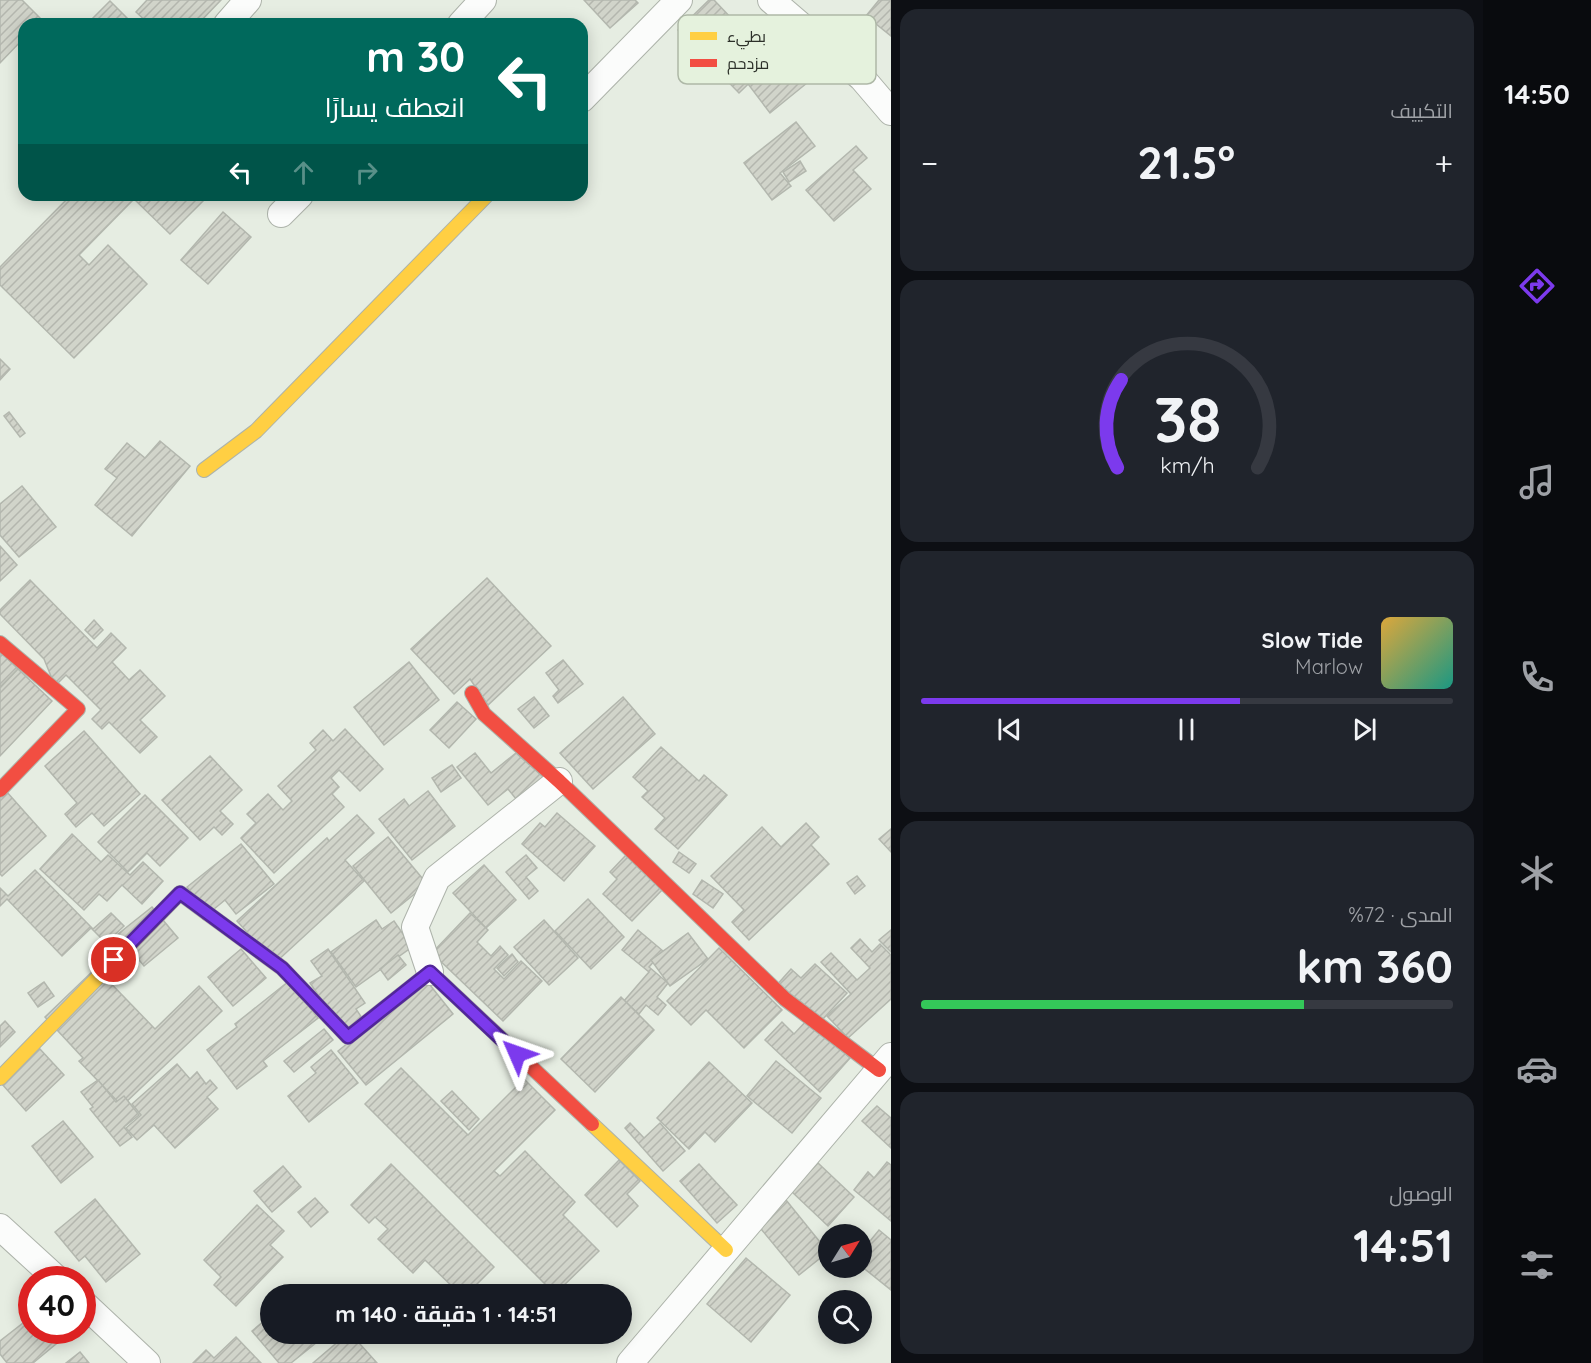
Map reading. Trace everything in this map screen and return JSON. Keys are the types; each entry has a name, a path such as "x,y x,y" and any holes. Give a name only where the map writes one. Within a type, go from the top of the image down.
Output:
{"street":[{"path":"232,18 248,0"},
{"path":"466,18 483,0"},
{"path":"588,93 679,0"},
{"path":"771,0 788,15"},
{"path":"867,84 891,112"},
{"path":"281,214 294,201"},
{"path":"204,470 256,431 481,201"},
{"path":"0,643 78,709 0,790"},
{"path":"472,693 484,714 559,781 785,999 885,1063 630,1363"},
{"path":"559,781 437,878 415,927 430,972 726,1250"},
{"path":"0,1078 180,893 282,968 348,1037 430,972"},
{"path":"0,1227 43,1266"},
{"path":"96,1315 147,1363"}],"building":[{"path":"0,0 22,0 40,18 18,18 18,44 0,63"},
{"path":"147,0 221,0 204,18 142,18 136,12"},
{"path":"584,0 635,0 638,3 610,28"},
{"path":"709,0 714,0 728,15 694,15"},
{"path":"879,0 891,0 891,36 876,24 876,15 867,15"},
{"path":"110,1 127,18 93,18"},
{"path":"730,84 748,84 739,93"},
{"path":"748,84 806,84 770,113"},
{"path":"796,122 815,146 780,173 791,186 772,200 744,163"},
{"path":"856,146 867,158 853,170 871,189 834,221 806,190"},
{"path":"800,161 806,171 789,182 783,172"},
{"path":"65,201 132,201 79,255 89,265 108,245 147,284 74,358 0,285 0,267"},
{"path":"136,201 203,201 170,234"},
{"path":"223,212 251,237 208,284 181,260"},
{"path":"0,359 10,369 0,380"},
{"path":"9,412 25,433 20,437 4,416"},
{"path":"160,441 190,466 132,536 95,505 117,478 105,469 127,443 145,458"},
{"path":"22,486 56,527 19,557 0,535 0,504"},
{"path":"0,546 17,565 0,581"},
{"path":"487,578 551,646 488,705 470,679 454,694 411,649"},
{"path":"30,580 97,648 111,633 126,648 112,662 129,680 140,670 165,696 140,720 157,737 140,753 109,722 102,729 92,719 101,710 66,675 55,686 44,659 0,614 0,610"},
{"path":"94,620 103,630 94,639 85,630"},
{"path":"0,651 18,669 0,687"},
{"path":"563,660 583,684 558,703 553,696 559,690 546,673"},
{"path":"409,662 439,700 384,745 354,707"},
{"path":"18,669 52,701 0,756 0,688"},
{"path":"534,697 549,716 534,728 518,709"},
{"path":"623,697 655,734 593,789 560,753"},
{"path":"457,702 476,719 449,748 430,730"},
{"path":"345,729 383,769 360,791 339,770 331,778 339,787 332,794 344,807 274,873 241,838 256,823 247,814 268,794 283,810 292,801 278,786 316,750 310,743 323,730 333,741"},
{"path":"84,731 140,794 104,826 92,813 76,827 65,814 77,803 45,766"},
{"path":"661,747 699,781 704,775 727,795 678,849 655,829 665,818 642,797 648,791 633,777"},
{"path":"475,753 491,773 516,753 549,782 521,805 508,789 488,805 457,767"},
{"path":"210,756 242,790 220,811 233,824 222,835 214,827 200,840 162,800"},
{"path":"452,765 461,778 441,792 432,778"},
{"path":"6,791 46,836 2,876 0,874 0,796"},
{"path":"428,791 455,826 412,860 379,819 404,799 409,806"},
{"path":"145,795 188,838 160,866 147,853 128,872 98,842"},
{"path":"557,813 595,846 564,881 522,844 540,823 545,827"},
{"path":"357,815 374,833 345,860 364,881 275,963 237,921 327,838 329,841"},
{"path":"806,823 819,837 811,845 829,864 749,940 732,922 744,910 711,876 762,827 781,847"},
{"path":"891,829 891,852 879,839"},
{"path":"72,834 101,862 108,855 130,875 143,862 163,881 142,904 122,885 107,901 99,894 84,910 40,869"},
{"path":"388,837 427,884 391,913 353,866"},
{"path":"241,844 274,884 236,914 225,900 208,914 187,887"},
{"path":"679,852 696,864 689,873 673,862"},
{"path":"526,855 537,868 526,877 538,891 529,899 506,872"},
{"path":"626,855 663,889 632,921 603,894 617,879 610,872"},
{"path":"484,865 516,900 486,928 453,893"},
{"path":"35,870 93,929 111,913 124,926 106,943 91,928 62,956 7,899 0,906 0,888 8,896"},
{"path":"857,876 865,886 855,894 847,883"},
{"path":"702,880 723,894 713,908 693,894"},
{"path":"588,899 624,937 591,969 555,931"},
{"path":"152,907 178,938 144,966 118,934"},
{"path":"470,913 488,930 477,942 491,956 500,946 508,955 494,969 504,979 521,961 542,981 503,1021 432,953"},
{"path":"376,920 382,929 394,921 412,947 356,987 331,952"},
{"path":"544,920 578,958 549,985 514,947"},
{"path":"638,930 663,951 649,967 668,983 657,997 666,1005 658,1015 646,1005 639,1014 624,1001 649,972 622,950"},
{"path":"891,930 891,952 879,940"},
{"path":"688,933 708,959 670,986 651,960"},
{"path":"860,939 872,952 880,944 891,955 891,999 848,1038 827,1016 851,994 821,962 831,953 857,980 870,968 851,948"},
{"path":"719,948 782,1010 744,1048 706,1010 691,1025 667,1001"},
{"path":"241,949 266,978 233,1006 208,977"},
{"path":"328,949 365,1003 356,1009 362,1018 343,1031 310,983 322,976 311,961"},
{"path":"512,954 518,962 504,976 497,968"},
{"path":"398,955 406,965 388,980 380,969"},
{"path":"815,964 847,993 822,1020 776,986 791,969 801,978"},
{"path":"96,968 155,1029 199,986 222,1011 122,1106 79,1061 83,1058 45,1017"},
{"path":"426,980 453,1014 366,1085 338,1051"},
{"path":"289,981 318,1018 263,1061 267,1066 237,1089 207,1050 237,1027 235,1024"},
{"path":"44,982 54,996 38,1007 28,993"},
{"path":"621,997 654,1030 595,1092 561,1059"},
{"path":"808,1019 850,1058 820,1092 765,1040 782,1022 794,1034"},
{"path":"5,1021 15,1032 0,1047 0,1026"},
{"path":"324,1029 333,1040 294,1072 284,1061"},
{"path":"39,1048 64,1075 26,1111 1,1083"},
{"path":"331,1050 358,1083 309,1122 288,1096 316,1073 311,1067"},
{"path":"776,1061 821,1098 792,1133 747,1096"},
{"path":"709,1062 752,1103 715,1142 705,1132 689,1149 657,1118"},
{"path":"177,1064 190,1079 197,1072 206,1084 210,1080 217,1088 207,1097 218,1109 175,1148 154,1125 137,1140 126,1128 141,1115 132,1104"},
{"path":"401,1068 468,1135 524,1079 555,1110 494,1171 500,1176 525,1151 575,1202 563,1215 599,1251 565,1284 545,1284 365,1104"},
{"path":"98,1080 116,1102 124,1096 139,1115 124,1127 132,1137 120,1146 90,1109 93,1107 81,1092"},
{"path":"452,1091 479,1119 469,1130 441,1101"},
{"path":"877,1106 891,1118 891,1148 862,1121"},
{"path":"63,1121 93,1157 61,1183 32,1146"},
{"path":"630,1123 644,1138 660,1123 685,1151 663,1171 625,1128"},
{"path":"619,1160 640,1181 627,1194 638,1206 617,1227 585,1195"},
{"path":"887,1162 891,1165 891,1221 854,1190 868,1172 874,1178"},
{"path":"818,1163 854,1197 830,1224 826,1224 791,1191"},
{"path":"391,1164 494,1267 477,1284 450,1284 425,1260 413,1273 378,1239 388,1229 375,1217 369,1223 351,1205"},
{"path":"699,1164 737,1205 717,1223 680,1181"},
{"path":"283,1166 301,1187 272,1212 254,1191"},
{"path":"315,1198 328,1212 311,1227 298,1212"},
{"path":"95,1199 140,1254 106,1282 96,1270 96,1266 93,1266 85,1256 79,1261 55,1232"},
{"path":"786,1200 818,1240 818,1260 799,1275 757,1224"},
{"path":"257,1205 284,1231 270,1245 283,1257 236,1306 214,1285 221,1277 204,1260"},
{"path":"879,1230 891,1240 891,1290 872,1275 872,1239"},
{"path":"746,1258 790,1295 751,1342 707,1304"},
{"path":"260,1324 260,1340 252,1331"},
{"path":"18,1327 18,1344 56,1344 33,1363 7,1363 0,1354 0,1341"},
{"path":"236,1337 261,1363 193,1363 206,1350 214,1358"},
{"path":"263,1344 315,1344 291,1363 279,1363"},
{"path":"335,1344 360,1344 377,1363 313,1363"},
{"path":"80,1352 89,1363 66,1363"}],"traffic: slow":[{"path":"204,470 256,431 481,201"},
{"path":"0,1078 180,893 207,913"},
{"path":"592,1124 726,1250"}],"traffic: jam":[{"path":"0,643 78,709 0,790"},
{"path":"472,693 484,714 559,781 785,999 879,1070"},
{"path":"207,913 282,968 348,1037 430,972 592,1124"}],"route":[{"path":"114,960 180,893 282,968 348,1037 430,972 517,1054"}]}
